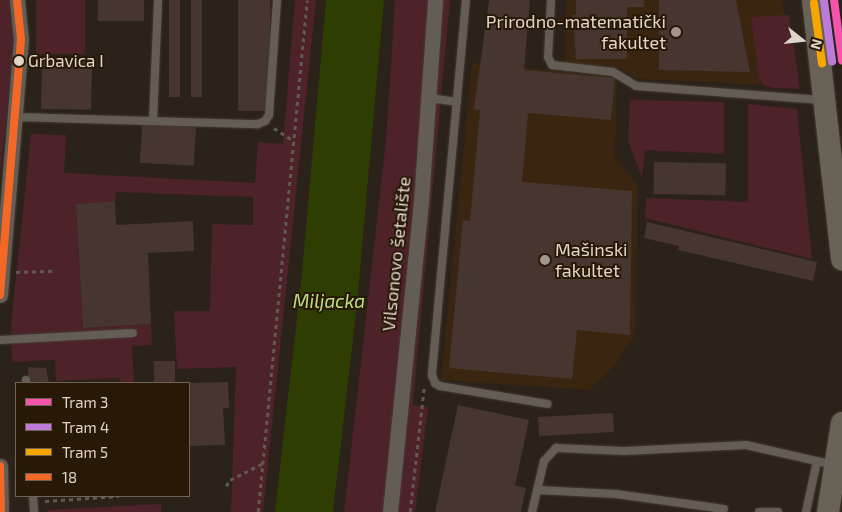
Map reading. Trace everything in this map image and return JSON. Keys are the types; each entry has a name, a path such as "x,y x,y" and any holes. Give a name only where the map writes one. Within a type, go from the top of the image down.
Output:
{"main road":[{"path":"813,0 842,259"},
{"path":"828,512 826,463 842,422"}],"street":[{"path":"0,295 21,39 17,0"},
{"name":"Vilsonovo šetalište","path":"390,512 429,98 436,0"},
{"path":"0,466 1,506"}],"lane":[{"path":"153,121 158,0"},
{"path":"16,117 258,124 265,121 269,115 277,0"},
{"path":"466,0 432,375 435,383 547,404"},
{"path":"551,0 548,57 552,65 613,72 636,86 825,101"},
{"path":"429,98 457,102"},
{"path":"0,340 133,333"},
{"path":"532,512 544,461 550,450 556,448 624,451 746,445 826,463 806,512"},
{"path":"538,490 616,494 724,509"},
{"path":"34,499 34,512"},
{"path":"759,512 778,512"}],"path":[{"path":"258,512 307,0"},
{"path":"265,121 294,142"},
{"path":"2,272 54,271"},
{"path":"410,512 422,388 435,383"},
{"path":"226,486 230,480 262,464"},
{"path":"34,499 91,497"}],"shaded area":[{"path":"0,0 12,0 15,33 0,177"},
{"path":"36,0 85,0 85,54 36,54"},
{"path":"295,0 316,0 263,512 231,512 236,367 177,369 174,311 210,311 212,224 253,225 253,197 116,192 115,201 76,204 83,328 151,324 152,345 132,346 134,382 121,382 120,378 56,381 55,360 12,362 11,325 31,134 66,135 64,173 255,183 258,142 283,144"},
{"path":"395,0 450,0 413,405 428,407 415,512 344,512 386,141"},
{"name":"Prirodno-matematički fakultet","path":"566,0 782,0 795,86 637,79 623,69 565,63"},
{"path":"789,15 800,89 773,88 763,85 759,77 751,17"},
{"name":"Mašinski fakultet","path":"472,63 617,77 615,156 638,186 635,335 615,365 589,390 441,380"},
{"path":"630,100 724,102 724,154 645,150 642,178 628,140"},
{"path":"748,104 797,109 812,259 645,218 646,198 748,202"},
{"path":"161,504 161,512 47,512 47,510"}],"water":[{"name":"Miljacka","path":"326,0 384,0 357,304 333,512 275,512 302,273"}],"building":[{"path":"98,0 144,0 144,21 98,21"},
{"path":"169,0 180,0 180,97 169,97"},
{"path":"191,0 202,0 202,97 191,97"},
{"path":"238,0 270,0 270,111 238,111"},
{"name":"Mašinski fakultet","path":"489,0 530,0 524,70 615,78 611,120 528,113 522,182 632,191 630,335 577,330 572,379 449,368 463,220 470,221 480,110 474,109"},
{"path":"576,0 644,0 644,7 627,7 627,59 576,59 573,15 576,15"},
{"path":"659,0 736,0 750,72 659,70"},
{"path":"42,59 92,60 91,110 41,109"},
{"path":"142,124 196,127 194,166 140,163"},
{"path":"654,162 726,163 725,195 653,194"},
{"path":"115,201 116,225 193,221 194,251 148,253 151,324 83,328 76,204"},
{"path":"647,222 817,262 813,281 678,250 679,246 644,238"},
{"path":"154,361 175,361 175,382 154,382"},
{"path":"28,367 46,368 49,382 29,382"},
{"path":"228,382 229,408 223,408 225,445 190,446 190,383"},
{"path":"458,405 529,420 515,485 526,488 521,512 435,512"},
{"path":"613,413 614,432 539,436 538,417"}],"tram line":[{"name":"3","path":"834,0 842,60"},
{"name":"4","path":"824,1 832,61"},
{"name":"5","path":"814,3 822,63"}],"transit line":[{"name":"18","path":"0,295 21,39 17,0"},
{"name":"18","path":"0,466 1,512"}],"place":[{"name":"Prirodno-matematički fakultet","path":"676,32"},
{"name":"Grbavica I","path":"19,61"},
{"name":"Mašinski fakultet","path":"545,260"}]}
